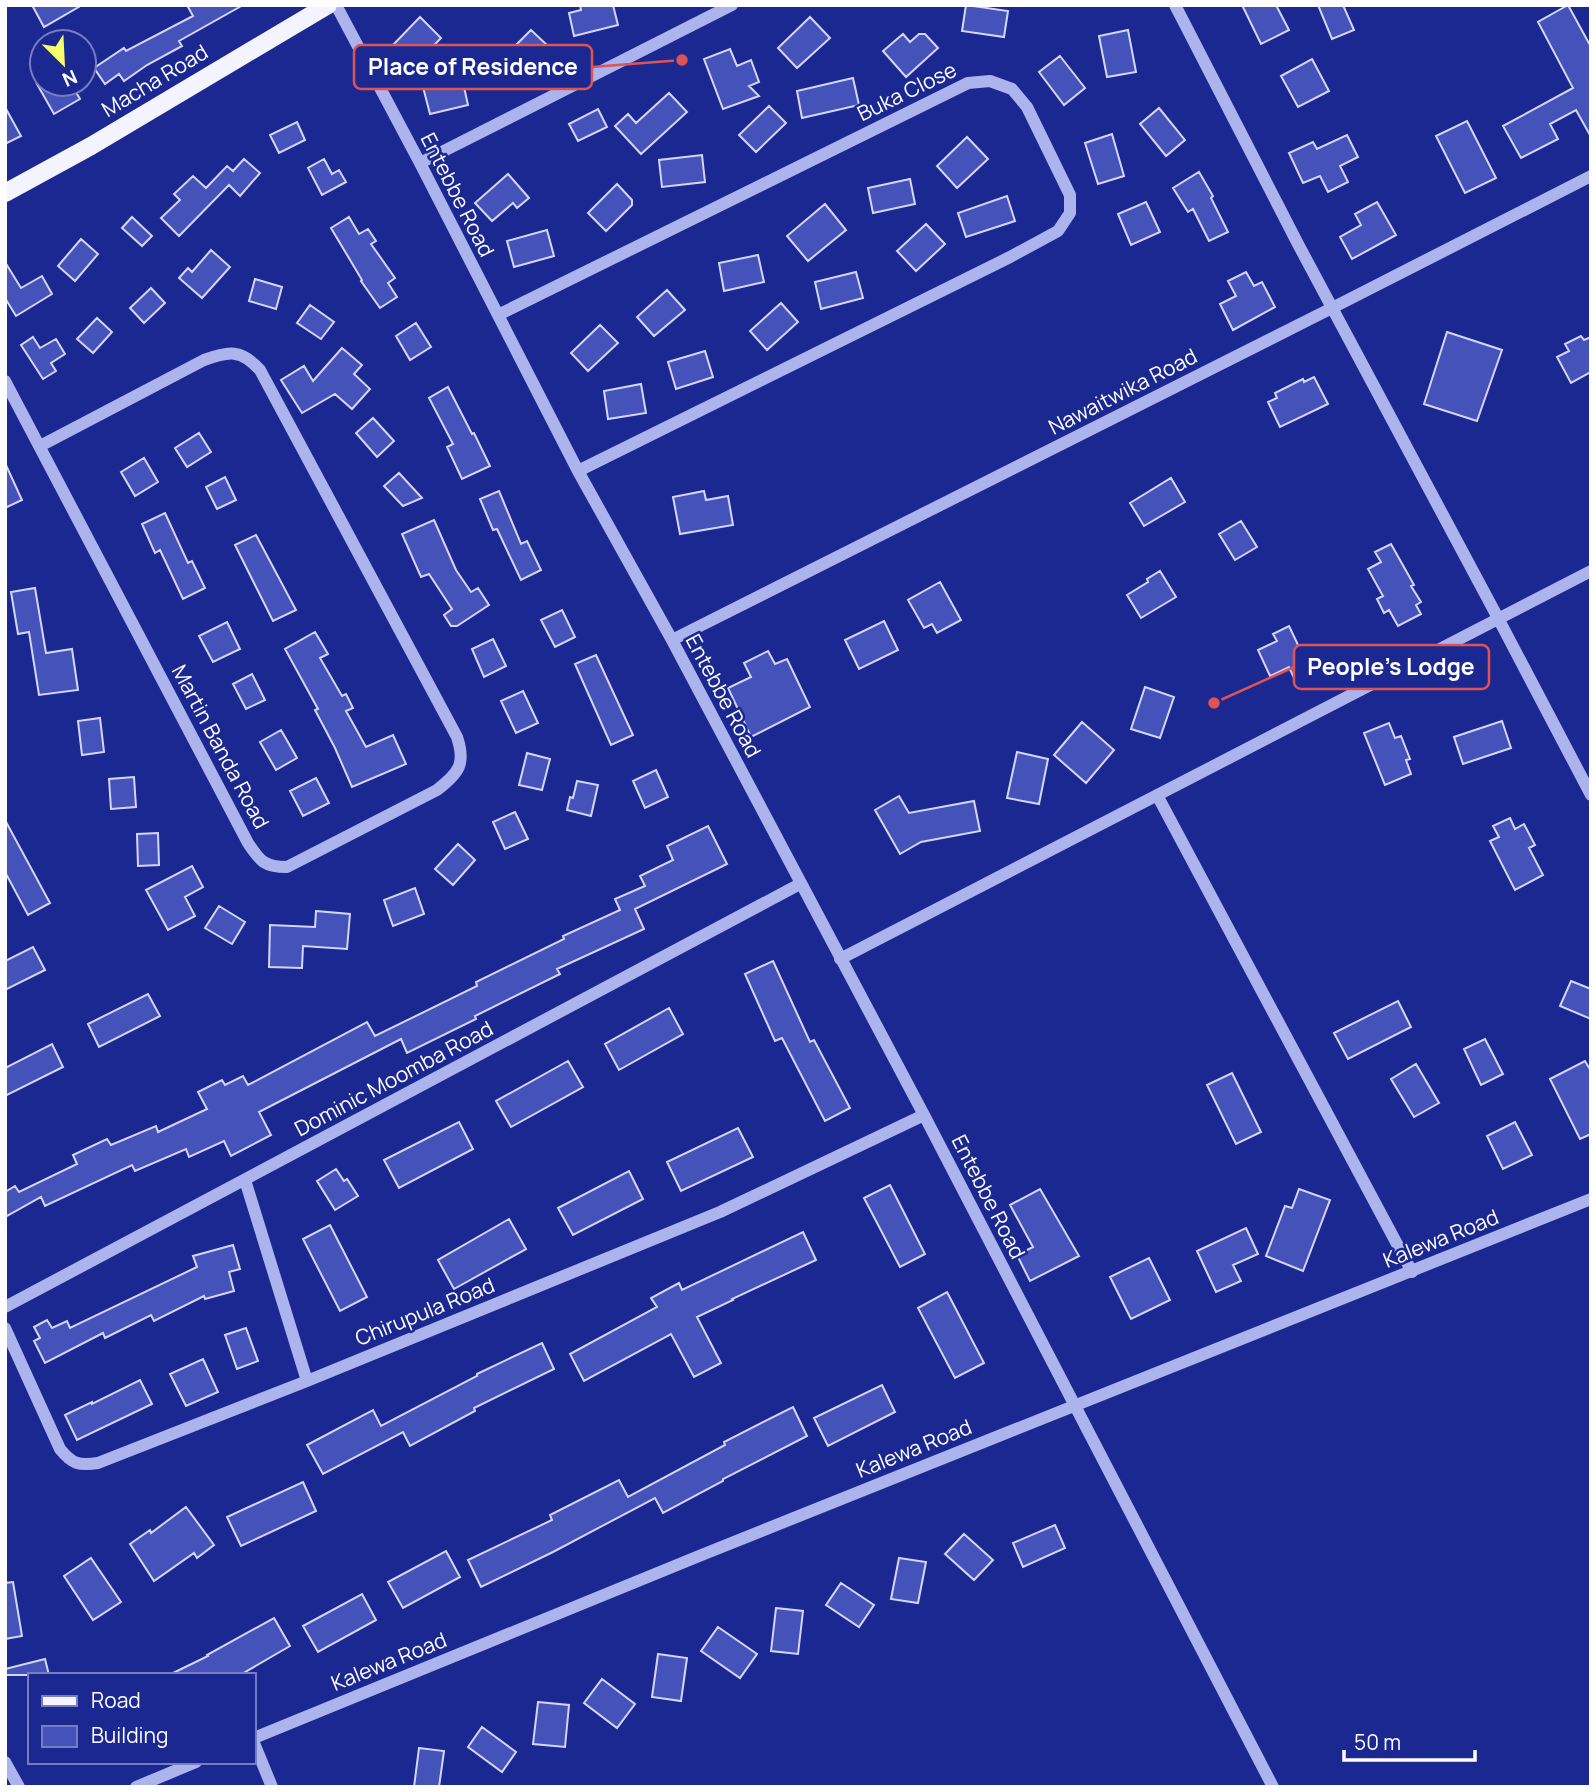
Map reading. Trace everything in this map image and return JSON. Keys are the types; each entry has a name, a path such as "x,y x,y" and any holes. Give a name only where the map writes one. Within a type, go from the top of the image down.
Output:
{"main road":[{"name":"Macha Road","path":"5,193 91,146 328,5"}],"street":[{"name":"Entebbe Road","path":"336,5 578,471 672,640 924,1115 1273,1787"},
{"path":"420,163 732,5"},
{"path":"1175,5 1332,308 1591,795"},
{"name":"Buka Close","path":"498,315 968,83 989,80 1012,89 1027,107 1070,195 1070,213 1058,231 578,471"},
{"name":"Nawaitwika Road","path":"672,640 1591,176"},
{"name":"Martin Banda Road","path":"5,382 248,843 259,859 272,867 287,867 437,790 451,779 460,766 462,752 457,737 260,370 250,359 239,353 220,354 204,360 40,446"},
{"path":"840,959 1591,571"},
{"path":"1157,794 1412,1272"},
{"name":"Dominic Moomba Road","path":"5,1307 800,884"},
{"name":"Chirupula Road","path":"5,1328 60,1449 67,1458 77,1464 98,1464 720,1212 924,1115"},
{"path":"245,1180 307,1381"},
{"name":"Kalewa Road","path":"256,1740 1073,1405 1591,1199"},
{"path":"256,1746 272,1787"},
{"path":"5,1762 19,1787"},
{"path":"136,1787 191,1764"}],"building":[{"path":"32,5 82,5 44,27"},
{"path":"187,5 243,5 179,41 182,46 124,81 119,74 105,84 98,74 98,65 124,48 126,51 193,16"},
{"path":"580,5 613,5 618,25 574,36 569,13 581,10"},
{"path":"966,5 1008,11 1004,37 962,31"},
{"path":"1242,5 1276,5 1289,30 1261,44"},
{"path":"1318,5 1343,5 1354,30 1332,39"},
{"path":"1568,5 1591,47 1591,137 1576,110 1550,124 1558,139 1521,158 1503,126 1573,88 1538,22"},
{"path":"420,17 441,38 415,65 393,45"},
{"path":"810,17 830,38 797,68 778,48"},
{"path":"531,30 548,46 520,74 503,58"},
{"path":"1128,30 1136,72 1107,77 1099,36"},
{"path":"903,34 910,42 919,34 925,34 938,48 906,77 883,51"},
{"path":"730,49 737,66 751,60 759,82 749,86 759,96 723,109 704,59"},
{"path":"1060,56 1085,88 1064,105 1039,72"},
{"path":"1312,59 1329,91 1298,107 1281,76"},
{"path":"462,78 468,105 430,114 423,87"},
{"path":"853,78 859,105 802,118 797,91"},
{"path":"669,93 687,112 641,154 615,126 628,114 636,123"},
{"path":"45,98 79,98 80,99 54,114"},
{"path":"769,106 786,123 756,152 739,135"},
{"path":"5,107 21,136 5,144"},
{"path":"1159,108 1185,140 1166,156 1140,124"},
{"path":"598,109 607,127 578,141 569,124"},
{"path":"1467,121 1496,178 1465,193 1436,136"},
{"path":"297,122 305,140 279,153 270,135"},
{"path":"1112,134 1124,176 1098,184 1085,143"},
{"path":"1347,135 1358,157 1340,166 1348,182 1328,192 1320,176 1303,183 1289,153 1313,142 1317,149"},
{"path":"967,137 988,159 957,188 937,166"},
{"path":"702,155 705,182 662,187 659,160"},
{"path":"244,159 260,173 240,196 229,185 179,236 161,218 180,200 174,194 193,176 206,188 227,166 233,171"},
{"path":"324,159 332,174 339,170 346,182 322,195 308,168"},
{"path":"1199,172 1213,196 1211,198 1228,232 1209,241 1193,209 1188,212 1173,188"},
{"path":"508,174 529,198 517,208 513,203 492,221 475,203"},
{"path":"910,179 915,204 873,213 868,188"},
{"path":"617,184 632,200 632,205 606,231 588,213"},
{"path":"1007,196 1015,221 966,237 958,213"},
{"path":"1146,202 1160,232 1131,245 1118,214"},
{"path":"1377,202 1396,235 1352,259 1340,237 1361,225 1355,214"},
{"path":"825,204 846,230 808,261 787,236"},
{"path":"132,217 152,236 142,246 122,228"},
{"path":"349,217 359,234 368,229 376,241 371,244 395,278 388,283 397,297 380,308 331,228"},
{"path":"926,224 945,244 916,271 897,251"},
{"path":"547,230 554,256 514,267 507,241"},
{"path":"81,239 98,254 75,281 58,266"},
{"path":"211,250 230,267 202,298 179,278 188,268 192,272"},
{"path":"758,255 764,282 724,291 719,263"},
{"path":"5,262 21,288 42,276 52,294 16,316 5,298"},
{"path":"856,272 863,298 821,309 815,282"},
{"path":"1246,272 1254,286 1262,282 1275,307 1233,330 1220,304 1236,296 1228,281"},
{"path":"255,279 282,287 276,309 249,301"},
{"path":"151,288 165,303 144,323 130,308"},
{"path":"667,290 685,310 654,336 637,317"},
{"path":"781,303 798,322 767,350 750,331"},
{"path":"310,305 334,322 321,339 297,323"},
{"path":"97,318 112,332 93,353 77,339"},
{"path":"416,323 431,347 410,360 396,336"},
{"path":"600,325 618,343 588,371 571,353"},
{"path":"1447,332 1502,350 1477,421 1424,404"},
{"path":"1581,336 1584,340 1591,337 1591,372 1571,383 1557,357 1569,351 1565,344"},
{"path":"33,337 40,348 56,339 65,354 51,363 56,371 43,379 21,345"},
{"path":"342,348 362,365 354,374 370,389 352,409 335,394 302,413 281,380 304,366 313,381"},
{"path":"705,351 713,377 676,389 668,362"},
{"path":"1314,377 1328,404 1280,427 1268,402 1277,398 1275,393 1303,379 1304,382"},
{"path":"641,384 646,413 608,419 604,391"},
{"path":"448,387 490,466 462,479 447,447 453,444 429,398"},
{"path":"373,418 394,441 377,457 356,433"},
{"path":"199,433 211,452 187,467 175,448"},
{"path":"144,458 158,482 135,496 121,472"},
{"path":"5,463 22,500 5,508"},
{"path":"399,473 422,498 403,506 384,486"},
{"path":"225,477 236,500 217,509 206,487"},
{"path":"1171,478 1185,502 1144,526 1130,503"},
{"path":"499,491 521,544 527,541 541,570 521,580 497,529 493,530 480,499"},
{"path":"704,491 706,500 728,496 733,525 680,534 673,497"},
{"path":"165,513 188,563 192,561 205,588 183,599 160,550 155,553 142,524"},
{"path":"434,520 456,570 471,592 478,588 489,605 457,626 451,626 444,615 452,609 429,574 421,577 402,534"},
{"path":"1241,521 1257,547 1235,560 1219,534"},
{"path":"256,535 296,610 273,621 235,545"},
{"path":"1391,544 1421,602 1416,605 1421,614 1398,626 1389,610 1384,613 1377,599 1383,596 1368,569 1381,562 1375,552"},
{"path":"1160,571 1176,597 1141,618 1127,595"},
{"path":"940,582 961,620 937,633 932,624 924,628 908,600"},
{"path":"35,588 46,653 72,649 78,690 39,695 29,632 18,634 11,592"},
{"path":"562,610 575,637 555,647 541,620"},
{"path":"884,621 898,650 859,669 845,640"},
{"path":"227,622 240,649 213,662 199,636"},
{"path":"1289,626 1310,670 1294,678 1289,667 1270,676 1258,650 1277,641 1273,634"},
{"path":"315,632 328,654 320,658 342,696 346,694 353,708 346,711 366,747 393,735 406,764 352,787 315,710 318,709 285,649"},
{"path":"493,639 506,666 484,677 472,649"},
{"path":"768,651 775,664 787,659 810,707 751,737 728,688 751,677 744,663"},
{"path":"596,655 633,735 611,745 575,664"},
{"path":"252,674 265,700 246,709 233,684"},
{"path":"1145,687 1174,697 1160,738 1131,729"},
{"path":"523,691 538,723 516,733 501,701"},
{"path":"100,718 104,752 82,755 78,721"},
{"path":"1502,721 1511,748 1463,764 1454,737"},
{"path":"1082,722 1114,750 1086,783 1054,755"},
{"path":"1389,723 1395,738 1401,736 1410,759 1406,760 1411,774 1385,785 1364,733"},
{"path":"281,730 297,758 276,770 260,742"},
{"path":"1017,752 1048,759 1039,804 1007,798"},
{"path":"527,753 550,759 542,790 519,785"},
{"path":"656,770 668,797 645,808 633,781"},
{"path":"134,777 136,807 111,809 109,779"},
{"path":"316,778 329,803 303,816 290,791"},
{"path":"577,781 598,785 591,816 567,810"},
{"path":"899,796 909,813 974,801 980,831 921,842 900,854 875,810"},
{"path":"515,812 528,839 505,849 493,822"},
{"path":"1510,818 1515,829 1524,824 1535,845 1529,848 1543,875 1515,890 1490,841 1499,837 1493,826"},
{"path":"5,820 50,903 28,915 5,872"},
{"path":"708,826 727,864 635,909 644,929 557,969 560,974 407,1053 401,1039 259,1112 271,1135 231,1156 224,1141 189,1157 186,1149 135,1171 132,1165 45,1206 41,1197 5,1217 5,1192 15,1186 19,1192 77,1164 73,1155 107,1139 111,1145 156,1126 158,1132 207,1109 198,1092 222,1080 225,1085 243,1076 248,1085 367,1022 375,1036 477,986 476,982 564,939 563,936 620,910 615,899 645,886 640,876 673,860 667,846"},
{"path":"158,833 159,865 138,866 137,834"},
{"path":"458,844 475,860 453,885 435,869"},
{"path":"192,866 203,887 185,897 195,916 168,930 146,890"},
{"path":"415,888 424,914 393,926 384,900"},
{"path":"219,906 245,922 232,944 205,928"},
{"path":"316,911 350,914 347,949 303,946 302,968 269,967 270,925 315,927"},
{"path":"33,947 45,970 5,990 5,961"},
{"path":"773,961 810,1042 814,1040 850,1108 825,1121 782,1038 775,1041 745,974"},
{"path":"1571,981 1591,989 1591,1019 1560,1006"},
{"path":"148,994 160,1016 99,1047 88,1024"},
{"path":"1398,1001 1411,1027 1348,1059 1334,1033"},
{"path":"669,1008 683,1034 619,1070 605,1044"},
{"path":"1485,1039 1503,1074 1481,1085 1464,1049"},
{"path":"52,1044 63,1067 5,1096 5,1068"},
{"path":"568,1061 583,1087 511,1127 496,1101"},
{"path":"1585,1061 1591,1071 1591,1134 1580,1139 1550,1079"},
{"path":"1416,1064 1439,1103 1414,1117 1391,1079"},
{"path":"1232,1073 1261,1132 1236,1144 1207,1085"},
{"path":"459,1122 473,1149 399,1188 384,1160"},
{"path":"1515,1122 1532,1155 1503,1169 1487,1136"},
{"path":"738,1128 753,1157 681,1191 667,1162"},
{"path":"336,1169 344,1181 347,1179 358,1196 335,1210 317,1181"},
{"path":"629,1171 643,1199 573,1235 558,1208"},
{"path":"890,1185 925,1254 900,1267 864,1198"},
{"path":"1040,1189 1079,1256 1030,1281 1017,1255 1033,1247 1010,1205"},
{"path":"1299,1189 1330,1200 1303,1271 1266,1256 1285,1206 1292,1208"},
{"path":"509,1219 526,1249 454,1289 438,1260"},
{"path":"330,1225 367,1297 340,1311 303,1239"},
{"path":"1246,1228 1258,1254 1233,1265 1241,1281 1216,1292 1197,1251"},
{"path":"803,1232 816,1260 697,1317 721,1363 694,1377 671,1334 584,1381 570,1354 657,1307 651,1298 679,1283 682,1290"},
{"path":"233,1245 240,1269 229,1272 234,1291 205,1299 204,1296 154,1321 151,1315 105,1338 103,1333 45,1363 34,1341 40,1338 34,1327 47,1320 52,1328 67,1321 70,1328 197,1267 193,1256"},
{"path":"1149,1258 1170,1300 1131,1319 1110,1277"},
{"path":"947,1292 984,1363 955,1378 918,1308"},
{"path":"246,1328 258,1361 237,1369 225,1335"},
{"path":"542,1343 554,1369 474,1408 475,1411 410,1446 403,1432 323,1474 307,1445 373,1410 381,1426 477,1374"},
{"path":"203,1359 218,1392 186,1406 170,1374"},
{"path":"140,1380 152,1404 77,1440 65,1415"},
{"path":"882,1385 895,1412 828,1446 814,1418"},
{"path":"793,1407 807,1436 663,1513 655,1498 481,1587 468,1560 552,1520 550,1515 619,1480 628,1497 725,1445 724,1442"},
{"path":"303,1482 316,1511 241,1546 227,1517"},
{"path":"186,1507 214,1545 197,1558 194,1553 154,1581 130,1544 150,1530 151,1533"},
{"path":"1055,1525 1065,1548 1023,1567 1013,1543"},
{"path":"964,1534 993,1560 974,1580 945,1554"},
{"path":"446,1551 460,1577 403,1608 388,1582"},
{"path":"91,1558 121,1602 93,1620 64,1576"},
{"path":"899,1558 926,1562 918,1603 891,1599"},
{"path":"13,1582 22,1636 5,1639 5,1583"},
{"path":"841,1583 874,1605 859,1627 826,1605"},
{"path":"362,1594 376,1620 318,1652 303,1626"},
{"path":"776,1608 803,1611 798,1654 771,1651"},
{"path":"274,1618 290,1646 243,1673 173,1673"},
{"path":"718,1627 757,1654 740,1678 701,1651"},
{"path":"658,1654 687,1658 681,1701 652,1697"},
{"path":"45,1659 48,1673 5,1675 5,1669"},
{"path":"602,1679 635,1704 617,1728 584,1703"},
{"path":"538,1702 569,1705 565,1747 533,1744"},
{"path":"482,1727 516,1752 502,1772 468,1747"},
{"path":"419,1748 444,1751 439,1787 414,1787"}],"place":[{"name":"Place of Residence","path":"682,60"},
{"name":"People's Lodge","path":"1214,703"}]}
